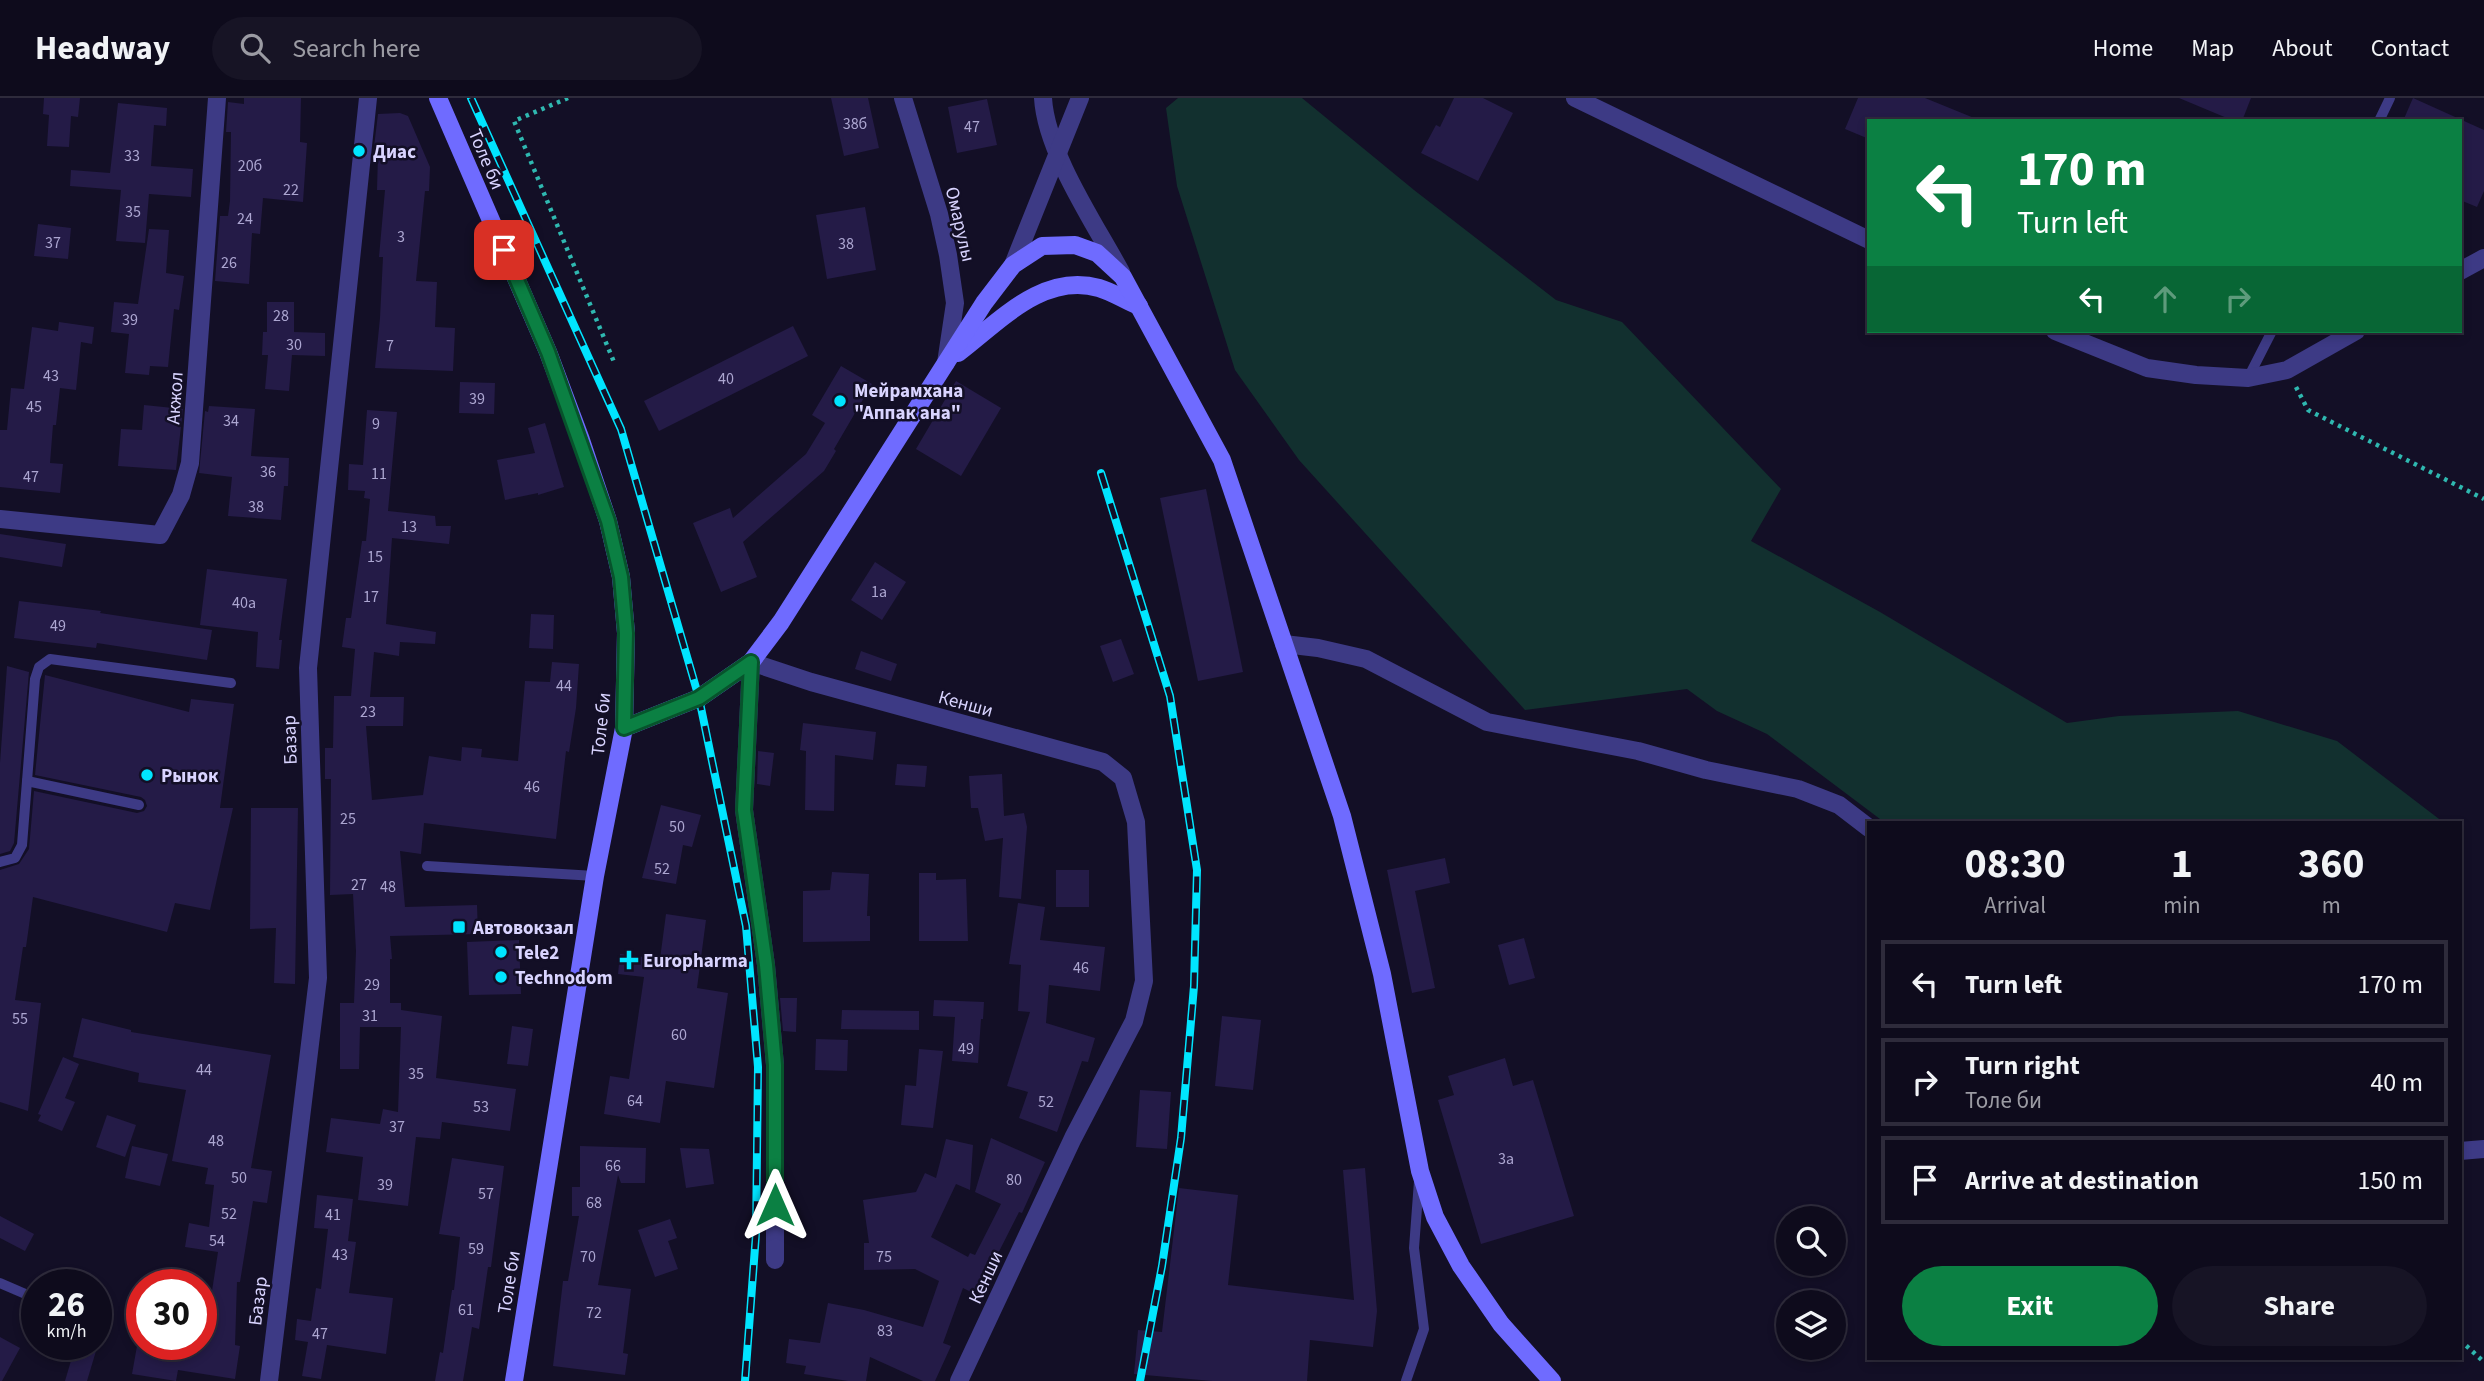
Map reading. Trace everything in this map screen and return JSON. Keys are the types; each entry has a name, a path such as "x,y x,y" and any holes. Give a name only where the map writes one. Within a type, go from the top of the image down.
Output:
{"main road":[{"name":"Толе би","path":"438,98 548,352 608,521 621,577 626,633 624,728 595,876 514,1381"},
{"path":"624,728 699,698 751,662 781,622 984,303 1013,265 1042,246 1074,245 1097,253 1123,277 1222,460 1342,817 1381,974 1420,1171 1435,1217 1461,1266 1501,1324 1552,1381"},
{"path":"946,363 1031,297 1065,285 1099,288 1139,306"}],"street":[{"name":"Акжол","path":"0,519 160,535 176,505 190,463 217,98"},
{"name":"Базар","path":"269,1381 318,978 308,668 368,98"},
{"name":"Омарулы","path":"903,98 939,214 948,256 955,303 946,363"},
{"path":"1044,98 1044,115 1057,155 1123,277"},
{"path":"1013,265 1080,98"},
{"path":"1575,98 1867,239"},
{"path":"2462,270 2484,258"},
{"path":"2060,333 2147,368 2196,375 2248,378 2287,370 2352,333"},
{"path":"1284,644 1318,648 1366,659 1487,722 1638,751 1706,770 1798,789 1839,805 1867,826"},
{"path":"751,662 744,810 766,965 775,1065 775,1261"},
{"name":"Кенши","path":"751,662 811,682 1103,762 1123,778 1136,822 1144,981 1134,1021 1073,1138 959,1381"},
{"path":"2462,1151 2484,1149"}],"lane":[{"path":"2380,119 2390,98"},
{"path":"2248,378 2271,333"},
{"path":"0,862 15,858 22,845 39,667 50,659 231,683"},
{"path":"27,781 139,805"},
{"path":"426,866 595,876"},
{"path":"1406,1381 1424,1329 1414,1248 1420,1171"},
{"path":"0,1283 21,1292"}],"path":[{"path":"568,98 514,121 614,362"},
{"path":"2287,370 2308,410 2484,499"},
{"path":"2462,1342 2484,1362"}],"green space":[{"path":"1178,98 1302,98 1414,190 1556,300 1622,322 1781,489 1751,541 1880,612 2067,723 2119,716 2238,711 2337,741 2442,821 1883,821 1767,734 1717,711 1687,689 1525,710 1299,460 1235,370 1177,186 1166,108"}],"building":[{"path":"44,98 80,98 78,117 71,116 69,147 47,146 49,115 43,114"},
{"path":"244,98 301,98 300,142 307,143 303,202 263,198 260,234 252,233 249,284 215,281 220,216 228,216 230,201 231,132 226,132 228,102 244,104"},
{"path":"831,98 868,98 879,148 844,156"},
{"path":"1454,98 1483,98 1513,113 1478,181 1421,153 1436,125 1440,127"},
{"path":"1858,98 1925,98 1977,119 1867,119 1867,138 1845,129"},
{"path":"2179,98 2251,98 2243,119 2229,119"},
{"path":"2413,98 2460,119 2404,119"},
{"path":"987,99 997,145 957,153 948,107"},
{"path":"118,103 167,108 166,126 154,125 151,166 193,169 191,197 149,194 145,243 116,241 121,190 70,186 71,170 110,173"},
{"path":"400,113 408,116 430,167 416,281 437,282 435,327 455,328 453,371 375,368 383,257 379,257 385,190 377,190 378,154 373,155 378,114"},
{"path":"2462,120 2484,130 2484,191 2477,207 2462,201"},
{"path":"865,207 876,270 827,279 816,215"},
{"path":"38,224 71,228 68,259 34,256"},
{"path":"149,229 169,230 166,273 184,276 179,310 174,309 168,367 150,366 149,375 125,373 129,334 111,332 114,302 138,304"},
{"path":"267,302 294,302 294,332 325,333 325,356 292,355 289,391 265,389 268,355 262,355 263,332 267,332"},
{"path":"59,322 94,327 92,344 81,342 76,390 60,388 50,463 63,464 60,493 0,487 0,430 7,430 11,388 24,389 32,327 58,331"},
{"path":"793,326 808,356 659,431 644,401"},
{"path":"841,366 872,384 824,471 743,542 757,577 721,592 693,523 730,508 733,518 806,454 825,423 812,415"},
{"path":"956,381 1001,408 961,476 916,449"},
{"path":"460,382 495,383 494,414 459,413"},
{"path":"144,405 183,409 176,470 118,466 121,429 142,430"},
{"path":"209,406 255,409 251,456 289,458 288,486 284,486 281,520 228,516 232,477 199,473 205,411 208,412"},
{"path":"367,410 397,412 388,511 435,516 436,526 451,526 449,544 392,538 386,624 436,632 435,644 400,642 399,656 374,652 370,697 404,697 403,726 366,726 372,800 423,795 429,756 461,761 462,747 482,749 481,757 518,761 525,681 550,682 552,662 579,664 576,708 569,752 566,751 556,839 424,823 421,854 400,851 405,907 477,905 478,934 390,936 390,1003 401,1003 401,1010 442,1016 436,1078 516,1089 510,1131 442,1122 440,1139 416,1137 408,1206 358,1200 363,1157 326,1152 331,1118 380,1124 383,1109 398,1112 401,1027 360,1027 359,1069 340,1069 340,1003 354,1003 356,951 353,894 330,895 331,779 325,779 325,748 333,748 334,696 351,696 355,649 342,647 346,618 351,618 362,541 366,541 370,499 364,498 365,491 348,490 349,464 363,465"},
{"path":"545,423 564,487 538,495 505,500 497,460 535,453 528,428"},
{"path":"1206,489 1243,672 1198,681 1160,498"},
{"path":"0,534 66,544 62,567 0,557"},
{"path":"875,562 906,582 882,620 851,600"},
{"path":"207,569 287,579 279,640 282,640 279,669 256,667 258,632 200,625"},
{"path":"19,601 101,611 100,613 212,630 207,660 97,643 96,648 14,638"},
{"path":"531,614 554,615 553,649 529,648"},
{"path":"1121,639 1134,674 1113,682 1100,646"},
{"path":"861,651 897,664 891,681 855,669"},
{"path":"7,666 29,672 14,843 10,851 0,854 0,763"},
{"path":"45,675 189,712 191,699 234,704 220,808 233,808 210,910 175,903 167,932 33,897 15,1000 41,1003 28,1111 0,1102 0,870 19,864 29,849 34,791 137,813 144,811 147,806 141,797 35,775"},
{"path":"803,723 876,732 873,760 835,755 834,811 805,810 806,751 800,750"},
{"path":"758,751 774,753 770,786 757,784"},
{"path":"897,764 927,766 925,787 895,785"},
{"path":"1002,774 1004,816 1024,813 1027,827 1021,899 999,897 1003,838 985,841 978,808 971,808 969,776"},
{"path":"661,805 701,815 692,847 683,845 676,884 642,878"},
{"path":"251,808 298,808 295,984 274,983 276,928 250,929"},
{"path":"1445,858 1450,883 1415,891 1435,988 1412,993 1387,870"},
{"path":"1056,870 1089,870 1089,907 1056,907"},
{"path":"832,872 869,874 867,916 870,916 870,941 803,942 803,891 830,890"},
{"path":"919,873 936,873 936,880 966,879 968,941 919,941"},
{"path":"1018,903 1045,907 1040,940 1105,947 1100,991 1049,985 1046,1023 1095,1038 1088,1062 1082,1061 1057,1132 1019,1118 1028,1092 1007,1086 1030,1012 1018,1011 1021,965 1009,964"},
{"path":"666,914 706,920 697,988 728,993 714,1088 666,1081 660,1123 604,1114 610,1076 629,1079 644,977 618,974 620,954 660,959"},
{"path":"1524,938 1535,978 1509,985 1498,945"},
{"path":"519,940 521,994 469,995 467,942"},
{"path":"780,998 797,998 796,1032 783,1031"},
{"path":"934,1000 984,1002 978,1063 952,1061 955,1017 933,1016"},
{"path":"842,1010 919,1011 919,1030 841,1029"},
{"path":"1222,1016 1261,1020 1253,1090 1215,1086"},
{"path":"82,1018 131,1032 271,1055 251,1168 272,1171 267,1203 253,1201 240,1282 237,1282 235,1345 240,1346 235,1379 178,1370 176,1381 132,1374 134,1360 217,1360 215,1269 218,1252 185,1247 189,1223 209,1227 214,1185 205,1184 208,1168 172,1161 186,1090 138,1082 139,1073 73,1057"},
{"path":"512,1026 533,1029 528,1066 507,1064"},
{"path":"816,1039 848,1040 847,1071 815,1070"},
{"path":"919,1049 943,1051 933,1128 901,1125 905,1085 916,1086"},
{"path":"63,1057 79,1064 65,1098 75,1102 62,1131 38,1121 41,1115 38,1114"},
{"path":"1505,1058 1513,1086 1533,1080 1574,1216 1481,1244 1438,1100 1454,1095 1448,1076"},
{"path":"1140,1090 1171,1092 1167,1149 1136,1147"},
{"path":"107,1115 136,1125 125,1157 96,1147"},
{"path":"991,1138 1045,1162 1022,1213 1019,1212 977,1295 963,1288 943,1343 951,1346 935,1381 923,1381 870,1357 866,1381 804,1374 806,1366 786,1363 789,1339 820,1343 828,1303 923,1327 939,1281 915,1269 864,1270 864,1243 869,1243 863,1200 916,1192 925,1173 936,1178 946,1139 973,1145 970,1190 956,1184 931,1237 968,1257 970,1253 975,1255 1001,1204 975,1192"},
{"path":"132,1146 168,1154 160,1186 125,1178"},
{"path":"580,1146 646,1148 645,1183 621,1183 618,1175 598,1285 631,1289 623,1353 628,1354 625,1375 553,1366 563,1281 568,1281 579,1216 572,1216 572,1187 580,1187"},
{"path":"680,1148 709,1149 714,1184 686,1188"},
{"path":"452,1158 504,1166 491,1267 488,1267 479,1329 472,1327 463,1381 435,1381 440,1352 443,1353 454,1290 460,1237 439,1234"},
{"path":"1365,1168 1377,1311 1373,1347 1310,1340 1307,1381 1212,1381 1134,1374 1138,1330 1162,1332 1179,1188 1238,1195 1228,1285 1354,1300 1343,1170"},
{"path":"317,1195 353,1199 348,1241 356,1242 349,1293 393,1298 386,1354 327,1345 321,1379 302,1376 308,1342 295,1340 297,1319 311,1321 316,1288 321,1289 328,1229 314,1228"},
{"path":"0,1216 34,1234 25,1251 0,1238"},
{"path":"670,1219 677,1238 668,1241 678,1269 655,1277 638,1230"},
{"path":"0,1337 20,1348 2,1381 0,1381"},
{"path":"71,1360 93,1360 87,1381 65,1381"}],"railway":[{"path":"471,98 621,429 699,698 746,926 758,1067 756,1234 745,1381"},
{"path":"1101,473 1170,696 1197,870 1194,986 1181,1138 1162,1266 1140,1381"}],"place":[{"name":"Диас","path":"359,151"},
{"name":"Мейрамхана \"Аппак ана\"","path":"840,401"},
{"name":"Рынок","path":"147,775"},
{"name":"Автовокзал","path":"459,927"},
{"name":"Tele2","path":"501,952"},
{"name":"Europharma","path":"629,960"},
{"name":"Technodom","path":"501,977"}],"route":[{"path":"504,250 548,352 608,521 621,577 626,633 624,728 699,698 751,662 744,810 766,965 775,1065 775,1205"}]}
